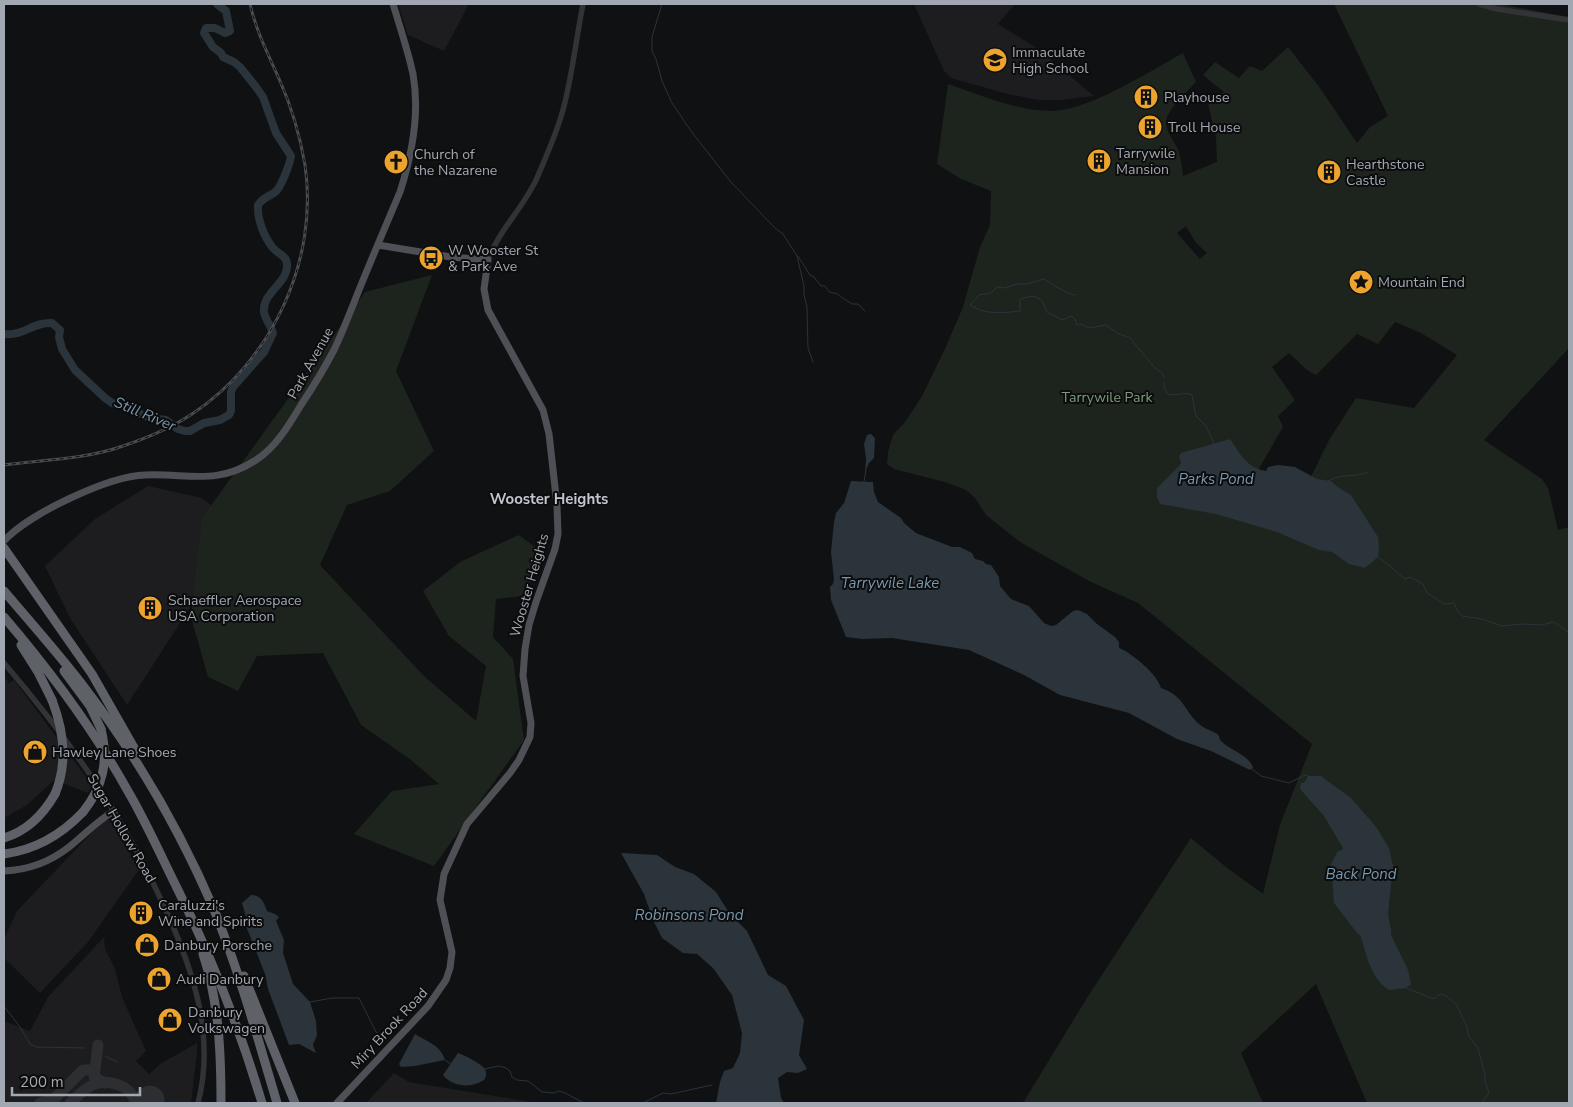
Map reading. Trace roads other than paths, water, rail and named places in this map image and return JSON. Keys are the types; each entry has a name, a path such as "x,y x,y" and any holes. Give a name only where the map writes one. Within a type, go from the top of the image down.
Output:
{"highway":[{"path":"4,548 99,684 159,794 233,948 295,1103"},
{"path":"4,591 71,670 112,725 149,783 182,842"},
{"path":"4,591 94,713 101,730 105,748 103,773 94,797 83,812 66,828 48,840 28,848 4,854"},
{"path":"4,617 61,687 104,751 136,805 204,945 226,995 262,1103"},
{"path":"4,621 32,662 52,700 61,728 64,754 62,771 55,794 45,810 32,824 4,838"},
{"path":"177,889 202,950 210,979 219,1032 221,1103"},
{"path":"209,899 239,978 277,1103"}],"main road":[{"name":"Park Avenue","path":"4,541 21,526 46,511 117,479 146,474 193,477 216,476 238,469 258,459 285,430 324,368 341,334 406,174 411,151 415,112 413,75 393,4"},
{"path":"378,245 488,260"},
{"name":"Wooster Heights","path":"449,935 442,915 440,900 444,874 467,824 520,760 530,737 531,723 523,676 525,649 529,625 555,549 558,534 551,450 543,410 488,310 484,288 488,260"},
{"path":"4,871 34,866 57,855 101,819 114,811"},
{"name":"Miry Brook Road","path":"336,1103 440,991 450,968 452,952 449,935"}],"street":[{"path":"488,260 492,249 537,179 558,124 566,99 583,4"},
{"path":"1479,4 1497,9 1569,20"},
{"name":"Sugar Hollow Road","path":"4,663 62,733 95,779 160,897 179,940 194,983 202,1018 205,1052 204,1075 198,1103"}],"water":[{"path":"871,434 875,438 874,458 869,463 865,472 864,444 867,435"},
{"name":"Parks Pond","path":"1230,439 1245,460 1253,467 1266,471 1268,467 1278,465 1295,467 1317,479 1331,481 1351,495 1378,537 1378,557 1365,568 1349,564 1332,552 1319,550 1277,532 1216,514 1160,504 1157,497 1157,488 1180,465 1179,457 1181,453"},
{"name":"Tarrywile Lake","path":"851,481 873,482 878,502 901,518 916,533 952,547 960,547 972,553 975,559 991,565 999,577 1000,586 1011,599 1029,606 1044,623 1051,626 1056,625 1073,611 1078,610 1087,614 1115,637 1119,642 1119,648 1137,659 1155,677 1161,688 1176,696 1197,722 1217,734 1221,741 1244,756 1253,768 1250,770 1211,751 1177,739 1129,713 1060,695 1024,675 969,650 892,638 862,639 846,637 831,600 830,587 834,579 831,552 836,513 844,503"},
{"name":"Back Pond","path":"1308,776 1321,776 1351,798 1377,828 1389,848 1393,866 1388,914 1391,935 1408,970 1411,984 1406,988 1389,990 1377,979 1370,966 1360,935 1334,903 1331,864 1338,851 1343,848 1324,816 1300,789 1301,783 1304,783"},
{"name":"Robinsons Pond","path":"621,853 657,855 675,867 694,874 716,892 730,914 747,931 768,975 786,986 804,1020 799,1055 807,1069 798,1073 787,1072 778,1078 781,1098 784,1103 716,1103 724,1071 733,1068 740,1053 742,1033 732,995 713,968 697,954 683,953 662,938 653,920 644,894"},
{"path":"251,895 258,896 264,902 267,911 279,917 276,921 284,940 283,953 293,984 310,1002 316,1021 317,1035 313,1045 316,1053 299,1044 289,1045 268,989 265,974 246,926 249,927 242,903"},
{"path":"415,1034 437,1047 445,1060 401,1067 399,1064"},
{"path":"458,1053 482,1066 486,1072 485,1079 475,1084 463,1085 447,1079 443,1075"}],"waterway":[{"name":"Still River","path":"4,334 18,333 45,323 52,323 60,330 59,337 62,349 75,370 105,398 112,403 122,405 149,418 166,420 178,429 190,431 204,423 220,420 229,415 233,387 264,352 273,333 264,312 264,305 284,277 287,271 287,261 273,248 264,233 260,222 258,205 263,199 277,191 291,156 276,133 263,97 256,87 240,67 223,57 213,47 204,33 206,28 215,28 225,33 230,31 226,11 217,4"},
{"path":"662,4 652,37 652,51 662,81 672,103 691,131 730,181 783,234 797,256 807,307 808,348 813,362"},
{"path":"798,256 810,275 821,286 825,286 829,292 838,294 852,304 858,304 865,311"},
{"path":"1075,295 1044,279 1005,288 997,287 991,293 979,295 970,305 988,312 1020,311 1020,300 1035,296 1042,301 1047,312 1062,320 1072,316 1077,325 1081,324 1089,328 1106,325 1117,333 1130,338 1154,367 1163,374 1164,378"},
{"path":"1164,382 1164,387 1168,394 1192,395 1196,416 1206,426 1214,444"},
{"path":"864,481 866,470"},
{"path":"1328,481 1338,477 1368,472"},
{"path":"1378,557 1405,579 1410,577 1423,584 1427,593 1444,604 1454,603 1462,616 1482,619 1502,626 1541,625 1554,622 1569,633"},
{"path":"1252,769 1261,776 1289,783 1305,775 1308,776"},
{"path":"1406,988 1434,999 1440,994 1445,995 1456,1004 1467,1027 1469,1037 1478,1048 1489,1092 1482,1103"},
{"path":"310,1002 332,998 359,998 376,1032 384,1038"},
{"path":"4,1006 30,1044 36,1047 85,1048"},
{"path":"105,1056 117,1062"},
{"path":"445,1060 452,1065"},
{"path":"484,1069 499,1066 506,1068 510,1071 512,1077 517,1080 528,1081 542,1092 554,1093 559,1091 584,1103"},
{"path":"643,1103 663,1093 671,1094 712,1085"}],"railway":[{"path":"4,465 95,454 132,443 176,424 220,392 245,366 267,337 284,305 296,272 304,237 307,201 305,165 292,112 259,34 250,4"}],"place":[{"name":"Immaculate High School","path":"995,60"},
{"name":"Playhouse","path":"1146,97"},
{"name":"Troll House","path":"1150,127"},
{"name":"Tarrywile Mansion","path":"1099,161"},
{"name":"Church of the Nazarene","path":"396,162"},
{"name":"Hearthstone Castle","path":"1329,172"},
{"name":"W Wooster St & Park Ave","path":"431,258"},
{"name":"Mountain End","path":"1361,282"},
{"name":"Schaeffler Aerospace USA Corporation","path":"150,608"},
{"name":"Hawley Lane Shoes","path":"35,752"},
{"name":"Caraluzzi's Wine and Spirits","path":"141,913"},
{"name":"Danbury Porsche","path":"147,945"},
{"name":"Audi Danbury","path":"159,979"},
{"name":"Danbury Volkswagen","path":"170,1020"}],"district":[{"name":"Wooster Heights","path":"549,499"}],"park label":[{"name":"Tarrywile Park","path":"1107,397"}]}
